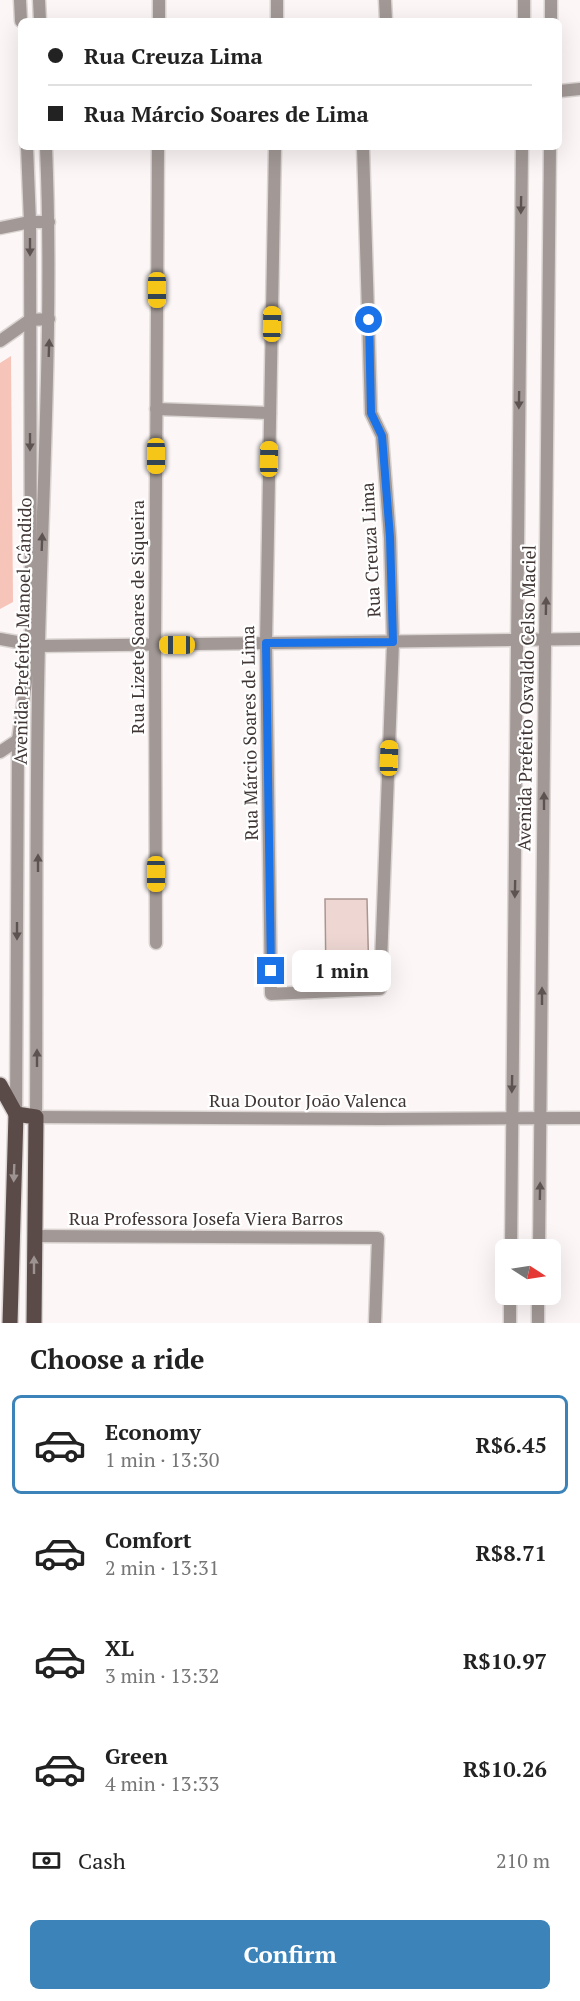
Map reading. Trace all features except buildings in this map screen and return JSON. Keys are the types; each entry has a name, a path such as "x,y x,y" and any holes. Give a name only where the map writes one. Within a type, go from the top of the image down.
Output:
{"main road":[{"path":"0,1085 16,1114 10,1323"},
{"path":"16,1114 36,1117 34,1323"}],"street":[{"path":"20,0 21,18"},
{"path":"39,0 40,18"},
{"path":"159,0 159,18"},
{"path":"277,18 278,0"},
{"path":"386,0 386,18"},
{"path":"524,0 524,18"},
{"path":"551,0 551,18"},
{"path":"562,91 580,89"},
{"name":"Avenida Prefeito Manoel Cândido","path":"27,150 35,646 36,1117"},
{"name":"Avenida Prefeito Manoel Cândido","path":"16,1114 18,740 35,646 50,319 46,150"},
{"name":"Rua Lizete Soares de Siqueira","path":"156,943 158,150"},
{"name":"Rua Márcio Soares de Lima","path":"271,994 266,643 275,150"},
{"name":"Rua Creuza Lima","path":"271,994 380,989 393,642 390,537 382,436 371,413 363,150"},
{"name":"Avenida Prefeito Osvaldo Celso Maciel","path":"511,1239 522,150"},
{"name":"Avenida Prefeito Osvaldo Celso Maciel","path":"539,1239 550,150"},
{"path":"0,228 30,222 49,222"},
{"path":"0,341 30,320 50,319"},
{"path":"156,409 270,413"},
{"path":"0,639 35,646 580,639"},
{"path":"0,752 18,740"},
{"name":"Rua Doutor João Valenca","path":"36,1117 580,1118"},
{"name":"Rua Professora Josefa Viera Barros","path":"34,1236 378,1238 375,1323"},
{"path":"510,1305 510,1323"},
{"path":"538,1305 538,1323"}],"shaded area":[{"path":"11,356 13,602 0,609 0,363"}],"route":[{"path":"271,971 266,643 393,642 390,537 382,436 371,413 369,320"}]}
